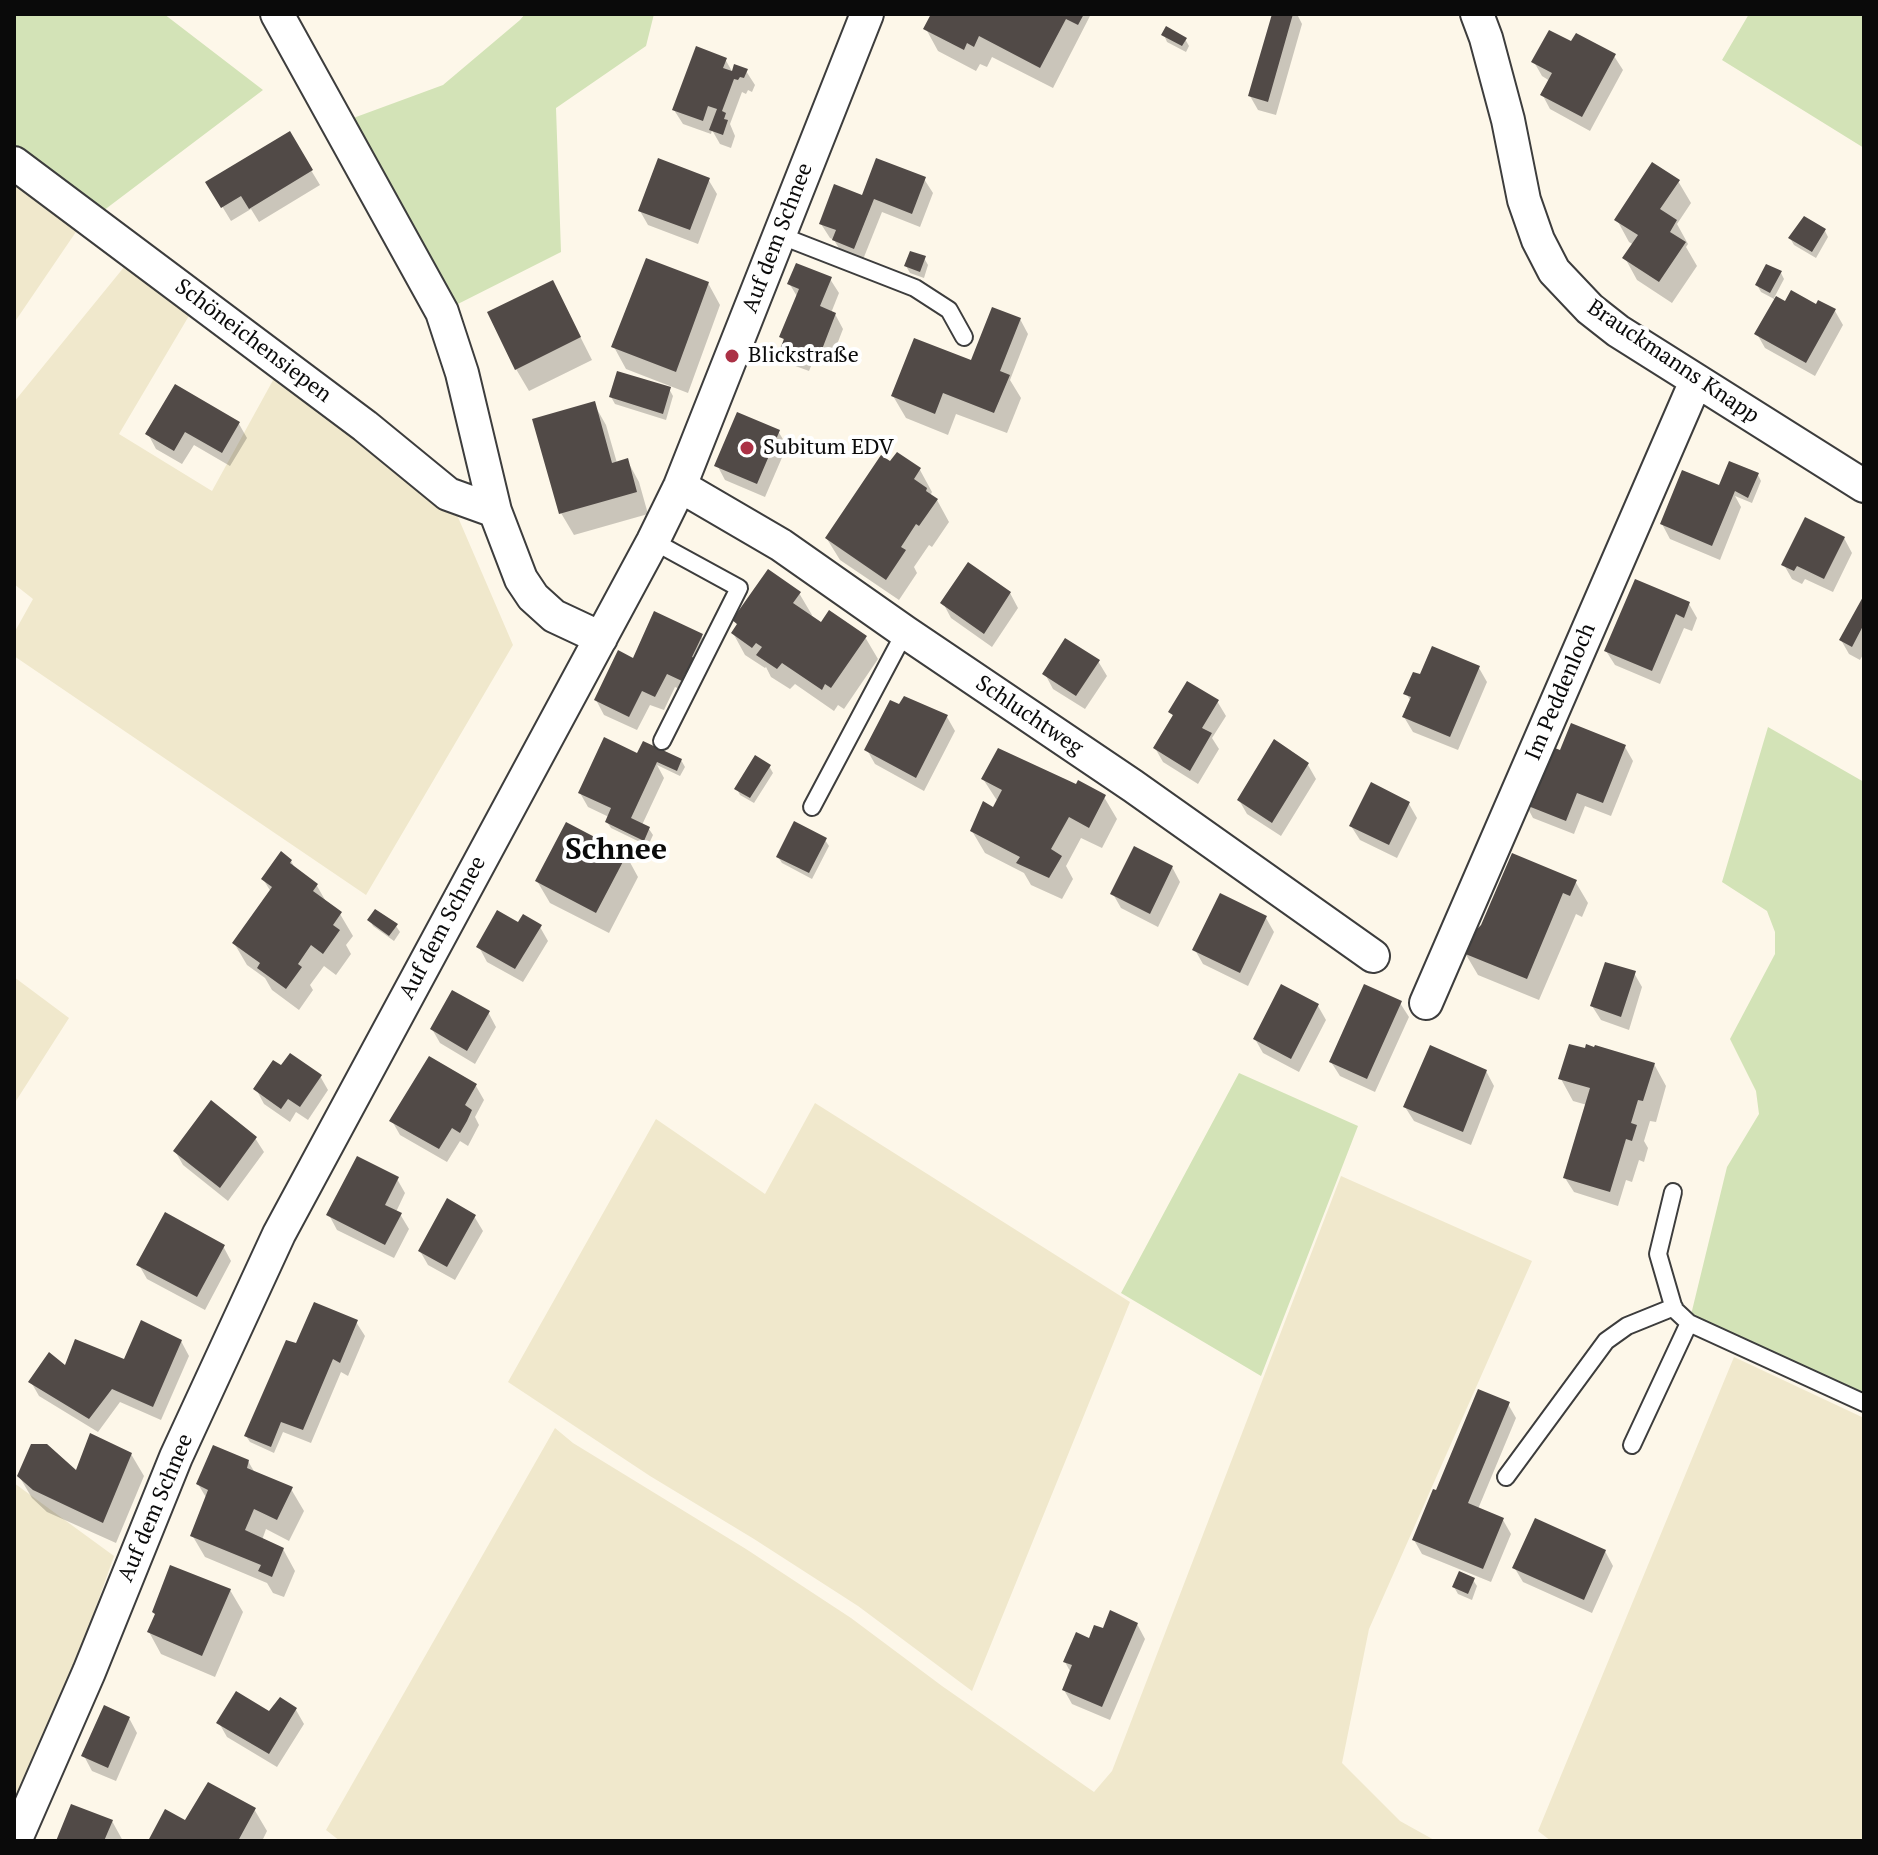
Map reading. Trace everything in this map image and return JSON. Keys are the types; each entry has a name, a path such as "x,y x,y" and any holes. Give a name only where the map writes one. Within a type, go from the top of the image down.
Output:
{"street":[{"path":"277,14 442,312 462,373 495,511 521,579 533,597 554,616 601,638"},
{"name":"Auf dem Schnee","path":"15,1841 89,1672 176,1457 279,1234 680,486 867,14"},
{"name":"Brauckmanns Knapp","path":"1477,14 1508,120 1524,200 1538,240 1554,271 1590,309 1618,331 1864,486"},
{"name":"Schöneichensiepen","path":"14,163 365,426 448,494 495,511"},
{"name":"Im Peddenloch","path":"1426,1003 1696,381"},
{"name":"Schluchtweg","path":"680,486 781,545 1133,786 1373,956"}],"lane":[{"path":"779,235 915,288 949,310 964,337"},
{"path":"653,541 739,588 662,741"},
{"path":"812,807 905,632"},
{"path":"1673,1192 1658,1254 1674,1307 1689,1323 1864,1403"},
{"path":"1506,1477 1606,1341 1627,1326 1674,1307"},
{"path":"1632,1445 1689,1323"}],"shaded area":[{"path":"14,174 82,223 14,323"},
{"path":"129,261 193,309 119,434 212,491 277,373 448,494 513,645 366,895 14,656 14,633 33,599 14,584 14,402"},
{"path":"14,977 69,1018 14,1104"},
{"path":"815,1103 1130,1302 972,1691 858,1606 650,1476 508,1382 656,1119 765,1194"},
{"path":"1341,1176 1532,1261 1369,1629 1342,1763 1400,1821 1436,1841 340,1841 326,1830 555,1428 573,1443 746,1549 851,1618 1094,1792 1112,1771"},
{"path":"1734,1357 1864,1418 1864,1841 1551,1841 1538,1831"},
{"path":"14,1483 114,1556 14,1839"}],"green space":[{"path":"14,14 164,14 263,90 99,214 14,150"},
{"path":"525,14 654,14 646,46 556,108 561,252 442,312 337,124 443,85"},
{"path":"1749,14 1864,14 1864,148 1722,60"},
{"path":"1768,727 1864,782 1864,1403 1689,1323 1727,1167 1759,1114 1756,1091 1730,1039 1775,954 1775,932 1767,911 1722,882"},
{"path":"1239,1073 1358,1126 1261,1376 1121,1293"}],"building":[{"path":"931,14 1084,14 1078,25 1066,19 1040,68 979,36 974,47 967,43 964,50 923,29"},
{"path":"1272,14 1293,14 1268,102 1248,96"},
{"path":"1166,26 1187,38 1182,46 1161,35"},
{"path":"1549,30 1571,41 1576,33 1616,54 1582,117 1540,95 1552,73 1531,62"},
{"path":"696,46 727,58 723,68 732,71 734,64 748,69 744,78 734,79 722,111 726,113 724,119 728,120 723,135 709,130 717,109 708,106 703,121 672,110"},
{"path":"290,131 313,170 249,209 241,196 221,208 205,182"},
{"path":"658,158 710,178 690,230 638,211"},
{"path":"876,158 926,177 912,214 874,199 854,249 832,240 836,230 819,224 834,184 862,195"},
{"path":"1652,162 1680,180 1660,209 1677,220 1670,232 1686,242 1659,282 1622,258 1638,235 1614,220"},
{"path":"1804,216 1826,229 1812,252 1788,238"},
{"path":"910,251 926,256 920,272 904,266"},
{"path":"646,258 709,282 676,372 611,347"},
{"path":"796,263 832,277 820,306 836,313 821,352 806,346 801,358 780,349 784,339 779,337 799,289 787,284"},
{"path":"1766,264 1782,271 1770,293 1755,285"},
{"path":"553,280 581,337 515,370 487,312"},
{"path":"1791,290 1816,304 1818,300 1836,309 1806,363 1754,334 1776,296 1785,301"},
{"path":"992,307 1021,318 1000,371 1010,375 994,413 943,393 935,414 891,396 914,338 971,360"},
{"path":"617,371 671,387 663,414 609,397"},
{"path":"175,384 240,422 222,453 185,432 174,451 145,434"},
{"path":"595,401 612,463 628,458 637,492 559,514 532,419"},
{"name":"Subitum EDV","path":"737,412 780,430 757,484 714,466"},
{"path":"897,452 921,468 914,479 938,499 901,547 906,550 886,580 825,538 881,455 890,461"},
{"path":"1729,461 1759,473 1748,498 1735,491 1712,546 1660,524 1682,470 1719,485"},
{"path":"1805,517 1845,537 1824,579 1797,566 1794,571 1781,565"},
{"path":"968,562 1011,592 984,634 940,603"},
{"path":"768,569 801,592 793,603 821,622 829,610 867,636 831,688 825,684 822,690 782,663 777,669 756,655 762,647 756,643 752,648 731,633 737,624 732,620"},
{"path":"1635,579 1690,602 1684,618 1676,614 1652,671 1604,651"},
{"path":"1864,595 1864,624 1852,647 1839,640"},
{"path":"654,611 703,634 692,657 697,659 689,675 685,674 682,681 667,674 655,697 642,691 629,717 594,700 618,650 633,658"},
{"path":"1065,638 1100,660 1076,696 1042,674"},
{"path":"1432,646 1480,666 1450,737 1402,717 1411,697 1403,694 1413,672 1420,674"},
{"path":"1187,681 1219,700 1202,728 1212,733 1190,771 1153,748 1173,715 1168,712"},
{"path":"904,696 948,715 916,778 864,750 890,700 899,704"},
{"path":"1571,723 1626,745 1603,803 1577,793 1566,821 1523,804 1547,745 1560,750"},
{"path":"604,737 637,753 643,741 682,759 677,771 657,762 631,818 650,827 644,841 605,822 611,808 578,793"},
{"path":"1274,739 1309,763 1272,823 1237,800"},
{"path":"998,748 1076,784 1078,780 1106,795 1089,828 1069,817 1051,849 1062,856 1049,878 1016,863 1020,857 970,831 983,801 993,807 1002,790 981,779"},
{"path":"755,755 771,765 750,798 734,789"},
{"path":"1371,782 1410,802 1389,845 1349,826"},
{"path":"794,821 827,838 809,873 776,857"},
{"path":"566,822 627,854 596,913 535,881"},
{"path":"1134,846 1173,866 1150,914 1110,894"},
{"path":"281,851 292,860 290,863 318,884 313,891 342,912 333,925 340,930 323,954 311,945 298,964 302,967 286,989 257,968 260,963 232,943 272,887 261,879"},
{"path":"1512,853 1577,880 1570,896 1563,893 1527,979 1463,953 1472,934 1481,925"},
{"path":"1220,893 1267,916 1240,973 1192,950"},
{"path":"375,909 398,924 389,936 367,920"},
{"path":"497,910 518,922 523,914 542,925 515,969 476,947"},
{"path":"1605,962 1636,971 1621,1017 1590,1006"},
{"path":"1281,984 1319,1004 1291,1059 1253,1039"},
{"path":"1364,984 1402,1001 1367,1079 1329,1062"},
{"path":"452,990 490,1011 467,1051 430,1029"},
{"path":"1569,1044 1585,1048 1586,1044 1595,1045 1655,1063 1643,1101 1638,1100 1631,1123 1637,1125 1632,1141 1626,1139 1610,1192 1563,1178 1590,1088 1558,1079"},
{"path":"1430,1045 1487,1070 1463,1132 1403,1107"},
{"path":"290,1053 322,1075 300,1107 288,1099 281,1109 253,1089 273,1060 281,1065"},
{"path":"429,1056 477,1084 465,1105 472,1110 460,1133 452,1128 439,1149 389,1121"},
{"path":"211,1100 257,1137 220,1188 173,1151"},
{"path":"357,1156 399,1177 385,1205 402,1213 385,1245 326,1215"},
{"path":"447,1198 476,1215 447,1267 418,1251"},
{"path":"165,1212 225,1245 197,1297 136,1265"},
{"path":"314,1302 358,1320 340,1363 333,1359 303,1430 281,1422 271,1447 244,1436 286,1340 296,1343"},
{"path":"141,1320 182,1340 153,1407 112,1389 89,1419 28,1382 49,1352 65,1365 75,1339 124,1359"},
{"path":"1478,1389 1510,1402 1468,1503 1504,1518 1483,1569 1412,1540"},
{"path":"90,1433 132,1453 103,1523 33,1490 17,1476 31,1444 47,1444 76,1470"},
{"path":"213,1445 249,1460 247,1468 293,1487 277,1520 254,1509 245,1530 284,1548 272,1577 258,1571 261,1565 190,1536 208,1490 196,1484"},
{"path":"1535,1518 1606,1550 1584,1600 1512,1568"},
{"path":"170,1565 231,1589 202,1656 147,1632"},
{"path":"1459,1571 1475,1578 1468,1594 1452,1587"},
{"path":"1110,1610 1138,1623 1102,1707 1062,1690 1072,1665 1063,1662 1076,1632 1089,1638 1094,1625 1103,1628"},
{"path":"236,1691 269,1711 280,1697 297,1708 269,1754 216,1723"},
{"path":"104,1705 130,1717 108,1768 81,1756"},
{"path":"208,1782 256,1808 238,1841 148,1841 165,1809 185,1820"},
{"path":"71,1804 113,1820 104,1841 56,1841"}],"place":[{"name":"Blickstraße","path":"732,356"},
{"name":"Subitum EDV","path":"747,448"}],"district":[{"name":"Schnee","path":"616,850"}]}
